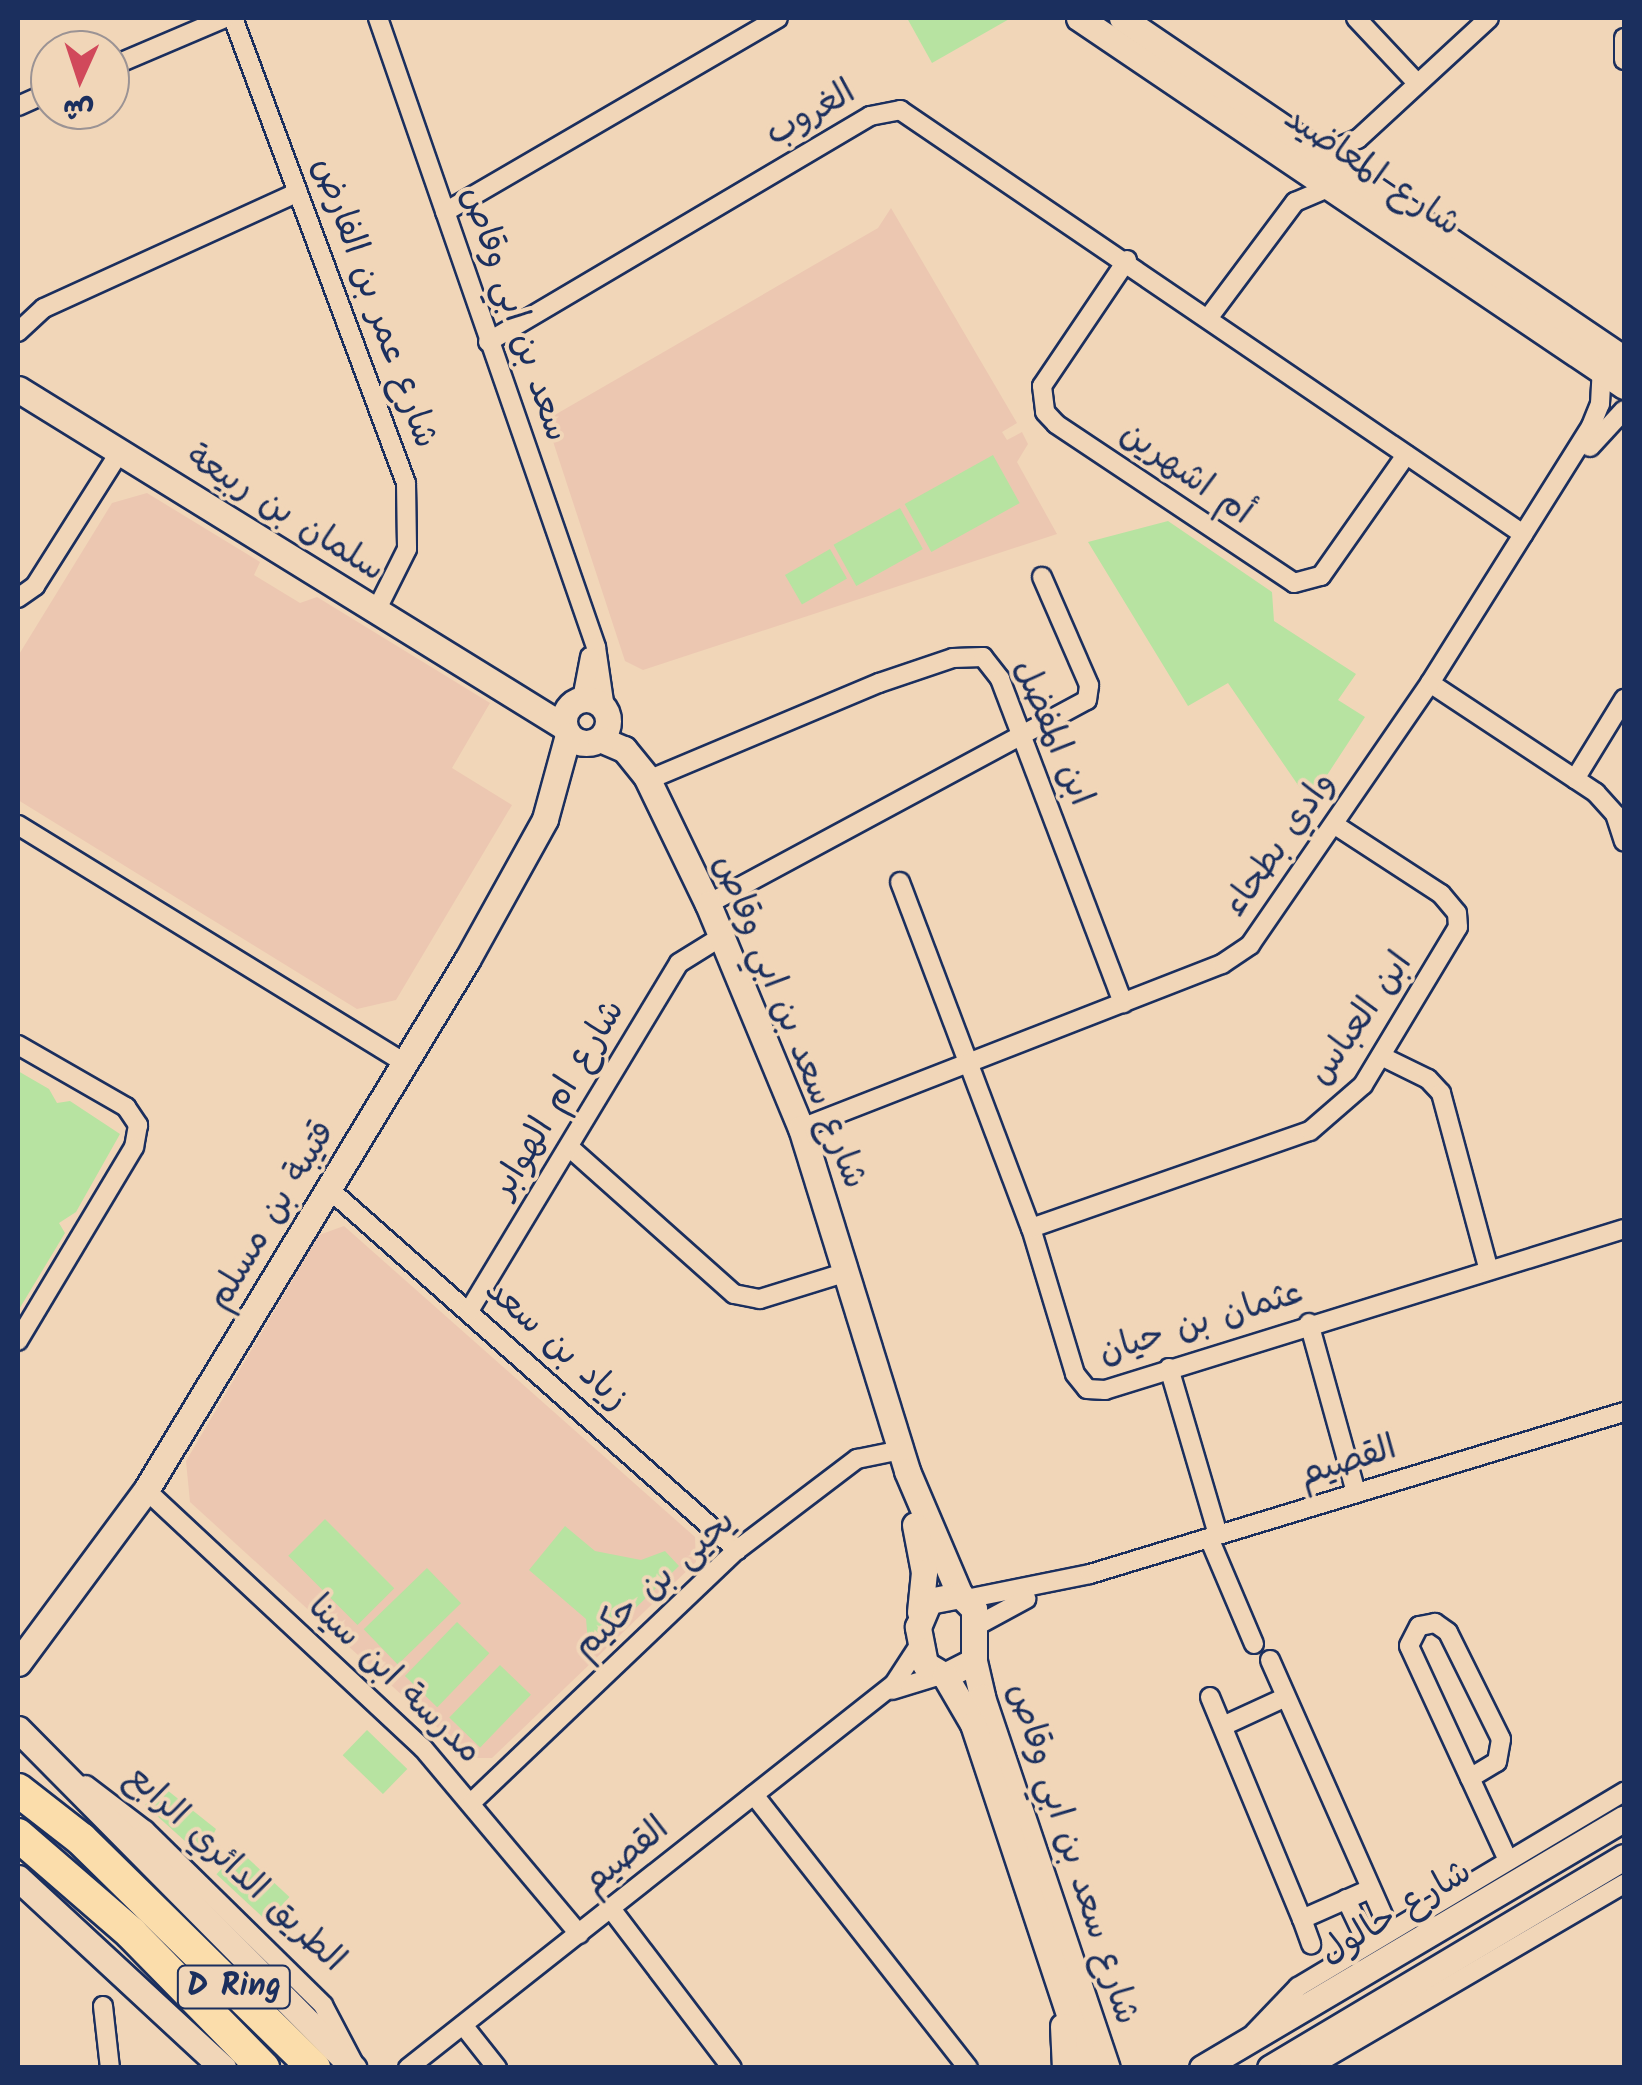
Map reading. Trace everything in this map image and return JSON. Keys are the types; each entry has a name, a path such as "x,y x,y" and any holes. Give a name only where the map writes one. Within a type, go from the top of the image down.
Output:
{"highway":[{"name":"D Ring","path":"18,1790 81,1839 314,2068"},
{"name":"D Ring","path":"18,1834 131,1934 264,2068"}],"street":[{"path":"130,59 229,18"},
{"name":"شارع عمر بن الفارض","path":"229,18 298,192 410,505 407,549 376,612"},
{"name":"سعد بن ابي وقاص","path":"378,18 588,631"},
{"path":"445,212 778,18"},
{"name":"شارع المعاضيد","path":"1079,18 1331,187 1613,365"},
{"name":"شارع المعاضيد","path":"1122,18 1361,180 1613,365 1624,386"},
{"path":"1356,18 1417,84"},
{"path":"1322,154 1358,139 1489,18"},
{"name":"الغروب","path":"488,342 882,110 908,114 1209,316 1406,455 1526,530"},
{"path":"1358,139 1361,180"},
{"path":"1292,161 1295,202"},
{"path":"1209,316 1295,202 1331,187"},
{"path":"18,332 44,308 298,192"},
{"name":"أم اشهرين","path":"1127,260 1042,386 1046,412 1072,435 1294,584 1321,576 1406,455"},
{"name":"وادي بطحاء","path":"802,1128 1123,1003 1250,946 1430,683 1526,530 1596,415 1613,365"},
{"name":"سلمان بن ربيعة","path":"18,389 376,612 518,694 586,721"},
{"name":"وادي بطحاء","path":"1526,530 1624,410"},
{"path":"18,598 35,586 120,453"},
{"path":"708,904 869,821 1090,694 1042,577"},
{"name":"شارع سعد بن ابي وقاص","path":"588,631 598,654 586,721 639,755 708,904 802,1128 904,1461 924,1572 920,1612"},
{"name":"ابن المفضل","path":"647,778 802,712 969,655 993,665 1123,1003"},
{"path":"1430,683 1620,813 1624,842"},
{"path":"1575,779 1624,700"},
{"name":"قتيبة بن مسلم","path":"18,1663 146,1490 330,1190 520,868 586,721"},
{"path":"18,825 405,1063"},
{"name":"ابن العباس","path":"1031,1228 1310,1131 1348,1102 1452,942 1457,913 1441,894 1335,825"},
{"name":"عثمان بن حيان","path":"900,882 1031,1228 1080,1382 1106,1390 1488,1267 1624,1229"},
{"name":"شارع ام الهوابر","path":"469,1310 679,963 721,937"},
{"path":"18,1045 126,1107 138,1125 134,1147 18,1341"},
{"path":"1381,1056 1428,1080 1441,1093 1488,1267"},
{"path":"569,1147 734,1294 760,1298 847,1272"},
{"name":"زياد بن سعد","path":"330,1190 737,1550"},
{"path":"1309,1323 1356,1493"},
{"path":"1169,1368 1214,1536 1254,1644"},
{"name":"القصيم","path":"963,1597 1090,1574 1624,1412"},
{"name":"يحيى بن حكيم","path":"472,1802 737,1550 856,1459 904,1461"},
{"name":"شارع سعد بن ابي وقاص","path":"904,1461 963,1597"},
{"name":"مدرسة ابن سينا","path":"146,1490 472,1802 579,1934"},
{"name":"القصيم","path":"978,1626 1090,1574"},
{"path":"963,1597 978,1626 974,1661 943,1675 925,1664 918,1647 920,1612 934,1598 963,1597"},
{"path":"1470,1778 1497,1762 1501,1739 1448,1632 1435,1623 1418,1626 1409,1646 1470,1778 1507,1858"},
{"name":"القصيم","path":"408,2068 882,1693 904,1673 918,1647"},
{"path":"1270,1660 1389,1929"},
{"name":"شارع سعد بن ابي وقاص","path":"974,1661 1103,2063"},
{"name":"شارع سعد بن ابي وقاص","path":"943,1675 973,1724 1052,1977 1103,2063"},
{"name":"القصيم","path":"882,1693 943,1675"},
{"path":"1210,1697 1311,1944"},
{"path":"1223,1726 1286,1697"},
{"name":"الطريق الدائري الرابع","path":"18,1729 354,2068"},
{"path":"1250,2040 1285,1997 1366,1943 1624,1792"},
{"path":"754,1795 968,2068"},
{"name":"شارع حالول","path":"1190,2068 1214,2061 1624,1818"},
{"name":"شارع حالول","path":"1270,2068 1624,1857"},
{"name":"D Ring","path":"18,1878 223,2068"},
{"path":"1308,2068 1624,1884"},
{"path":"1302,1919 1370,1888"},
{"path":"1346,1899 1366,1943"},
{"path":"612,1910 732,2068"},
{"path":"1052,1977 1065,2068"},
{"path":"103,2006 110,2068"},
{"path":"464,2025 497,2068"}],"shaded area":[{"path":"891,208 1017,423 1002,432 1007,440 1022,432 1028,444 1017,462 1057,534 643,670 625,661 546,420 878,228"},
{"path":"147,493 260,562 254,575 300,603 317,597 490,703 452,768 512,805 396,1000 357,1009 18,800 18,656 112,503"},
{"path":"344,1226 695,1537 696,1562 492,1758 471,1758 190,1502 186,1461 319,1235"}],"green space":[{"path":"907,18 1011,18 932,63"},
{"path":"993,455 1020,503 931,552 905,504"},
{"path":"900,508 923,549 856,586 834,545"},
{"path":"1168,521 1272,592 1274,621 1356,674 1338,700 1365,717 1318,789 1300,788 1228,683 1188,706 1088,542"},
{"path":"830,549 847,578 802,604 785,575"},
{"path":"18,1071 49,1089 57,1103 70,1101 120,1134 76,1212 59,1223 65,1233 18,1311"},
{"path":"325,1519 394,1588 358,1625 288,1556"},
{"path":"565,1526 595,1551 641,1560 665,1551 679,1566 589,1653 586,1619 529,1570"},
{"path":"427,1568 461,1603 398,1664 364,1629"},
{"path":"457,1622 489,1653 437,1707 405,1676"},
{"path":"500,1665 531,1695 480,1747 449,1718"},
{"path":"367,1730 407,1769 383,1794 343,1755"},
{"path":"162,1786 216,1829 208,1845 196,1851 145,1805"},
{"path":"239,1850 289,1897 267,1921 216,1874"}]}
